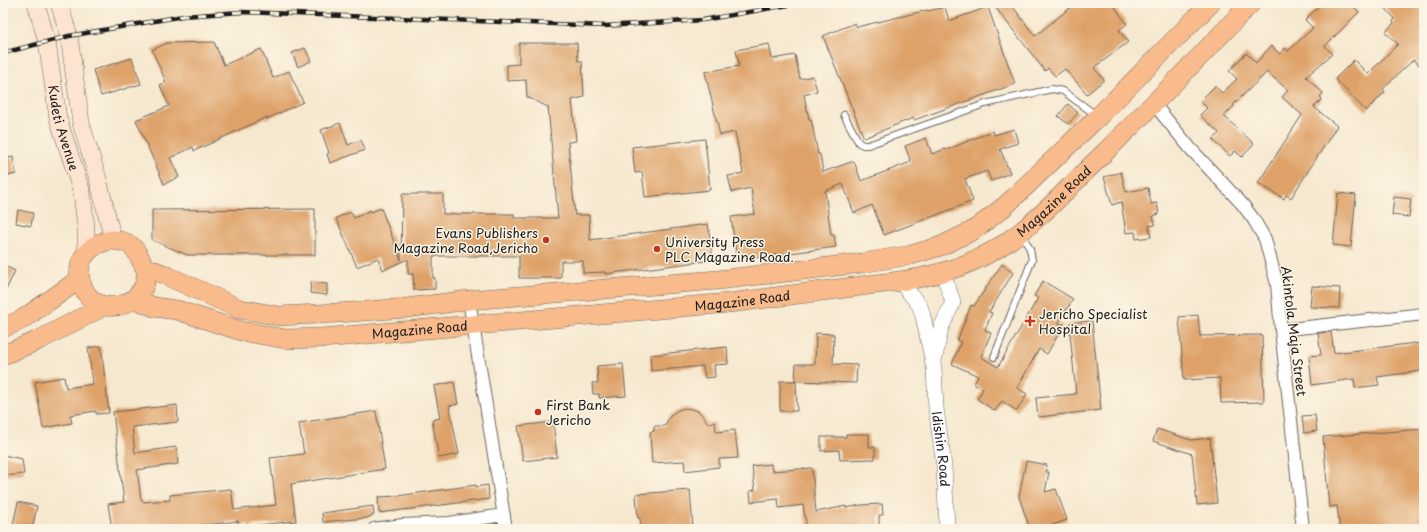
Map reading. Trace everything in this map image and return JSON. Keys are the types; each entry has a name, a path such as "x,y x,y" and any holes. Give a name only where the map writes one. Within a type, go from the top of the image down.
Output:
{"main road":[{"name":"Kudeti Avenue","path":"36,3 47,42 58,118 82,193 86,228 86,253"},
{"path":"59,3 68,36 81,123 98,179 113,240"},
{"name":"Magazine Road","path":"146,270 150,269 163,274 240,309 279,316 407,308 469,300 718,280 862,263 927,251 954,240 982,224 1028,185 1098,118 1211,3"},
{"name":"Magazine Road","path":"135,299 154,306 177,310 241,331 286,339 341,336 729,303 900,281 943,273 981,257 1007,242 1020,232 1055,201 1154,104 1251,3"},
{"path":"113,240 123,241 137,250 146,270 146,280 142,290 135,299 115,307 104,306 88,296 80,279 82,261 86,253 103,241 113,240"},
{"path":"3,328 23,318 80,279"},
{"path":"3,355 39,340 104,306"}],"street":[{"name":"Akintola Maja Street","path":"1154,104 1190,148 1242,205 1254,220 1265,239 1277,284 1303,529"},
{"path":"934,368 941,328 953,302 943,273"},
{"path":"900,281 920,306 934,368"},
{"path":"469,300 506,529"},
{"path":"1281,330 1424,314"},
{"name":"Idishin Road","path":"934,368 936,408 944,466 947,529"},
{"path":"374,529 403,525 449,523 504,515"}],"lane":[{"path":"844,115 859,143 863,145 868,145 985,104 1052,89 1063,91 1098,118"},
{"path":"994,357 1032,260 1030,249 1020,232"}],"building":[{"path":"992,3 1010,3 1035,36 1076,3 1112,3 1127,24 1119,30 1128,42 1094,68 1104,80 1087,94 1065,69 1055,76 1048,68 1045,71"},
{"path":"1322,3 1350,3 1359,12 1325,46 1332,54 1306,77 1323,93 1320,97 1322,99 1314,107 1337,126 1291,198 1286,195 1284,199 1258,183 1302,115 1282,97 1288,90 1267,72 1233,105 1234,106 1224,116 1254,144 1242,157 1235,151 1230,156 1213,140 1219,133 1200,115 1207,108 1200,101 1215,86 1222,93 1237,79 1229,71 1246,53 1256,63 1271,46 1280,54 1285,48 1288,51 1313,28 1305,20"},
{"path":"1381,3 1424,3 1424,60 1419,65 1413,60 1383,89 1385,92 1366,111 1335,79 1354,60 1368,74 1398,44 1385,32 1394,23 1393,21 1395,19"},
{"path":"945,7 949,21 988,7 1015,84 914,120 913,118 864,138 823,36 855,23 857,27"},
{"path":"214,42 224,65 261,49 273,78 289,71 303,102 194,151 193,147 170,158 179,177 164,184 136,120 169,106 160,85 166,82 152,50 167,43"},
{"path":"519,43 577,43 578,61 582,61 584,97 572,100 576,141 568,142 575,215 589,215 590,240 708,224 713,260 605,274 605,272 583,273 583,261 561,261 561,278 519,278 519,256 433,256 433,278 435,278 435,289 414,290 413,274 408,274 408,259 383,270 378,258 357,267 336,218 351,212 354,218 371,210 371,212 381,208 401,260 402,194 443,194 443,214 514,214 514,218 558,218 548,107 527,97 526,80 507,81 507,65 519,64"},
{"path":"769,44 772,59 795,55 800,79 813,76 817,91 804,95 809,119 811,119 818,154 820,154 823,172 854,161 861,181 911,162 905,146 926,138 932,154 993,131 994,135 1014,129 1018,143 1000,149 1010,173 991,181 987,171 965,179 973,201 884,235 872,205 854,213 843,184 825,191 831,235 834,235 836,247 737,260 731,217 755,214 751,188 732,192 728,176 743,173 735,132 720,135 705,72 739,66 736,50"},
{"path":"305,48 311,61 298,67 292,53"},
{"path":"132,58 141,84 101,96 93,70"},
{"path":"1068,104 1078,113 1068,124 1058,116"},
{"path":"340,123 348,145 361,140 365,150 330,163 327,154 329,153 321,130"},
{"path":"705,139 710,190 645,197 642,172 635,173 632,147"},
{"path":"13,157 16,174 3,177 3,159"},
{"path":"1121,172 1126,192 1148,188 1151,204 1157,203 1159,214 1153,216 1155,225 1149,226 1151,237 1136,239 1135,232 1126,233 1121,202 1112,205 1104,177"},
{"path":"1338,193 1356,195 1351,247 1333,245"},
{"path":"1394,197 1411,199 1409,217 1392,215"},
{"path":"315,209 315,255 187,255 152,240 152,210"},
{"path":"18,210 33,213 31,226 16,223"},
{"path":"1002,264 1013,273 989,312 992,313 985,330 991,333 981,357 998,367 1038,298 1034,296 1043,281 1073,299 1058,324 1064,324 1047,354 1039,349 1017,388 1027,394 1017,411 1002,401 995,411 977,399 983,389 974,384 978,376 952,364 961,342 957,341 971,305 974,306"},
{"path":"3,265 15,271 3,296"},
{"path":"311,282 327,284 327,295 310,293"},
{"path":"1312,286 1340,288 1339,308 1310,307"},
{"path":"1198,315 1200,336 1262,335 1264,402 1221,403 1220,378 1184,380 1179,317"},
{"path":"1092,321 1101,410 1038,417 1036,398 1076,394 1069,323"},
{"path":"1331,332 1334,353 1424,343 1424,369 1420,371 1377,377 1379,385 1355,388 1354,379 1312,385 1309,356 1321,355 1318,333"},
{"path":"816,333 834,334 833,364 857,365 856,383 795,381 796,364 815,364"},
{"path":"101,346 109,413 96,414 96,411 70,415 72,423 43,428 35,382 64,377 66,388 93,384 88,348"},
{"path":"727,347 728,364 714,365 715,377 705,378 703,366 651,371 650,355"},
{"path":"623,364 626,396 599,398 599,394 593,394 592,383 598,383 597,366"},
{"path":"780,381 796,381 797,411 780,411"},
{"path":"454,382 458,404 449,406 459,454 439,458 432,420 440,418 434,386"},
{"path":"177,405 178,422 132,427 135,453 176,447 178,464 137,470 141,500 142,499 143,502 170,500 170,495 231,489 234,510 276,505 270,458 304,454 299,423 376,411 385,469 291,484 296,521 249,526 248,524 239,525 238,521 189,527 189,529 157,529 156,527 145,529 112,529 108,504 124,502 113,412"},
{"path":"685,408 698,411 708,423 715,422 716,432 735,430 738,458 719,459 719,467 685,471 684,461 652,463 650,432 654,431 654,426 665,426 672,414"},
{"path":"1315,415 1317,431 1304,433 1302,416"},
{"path":"553,422 557,457 523,461 518,426"},
{"path":"1157,429 1191,440 1210,438 1217,503 1197,505 1192,454 1153,441"},
{"path":"1424,429 1424,529 1340,529 1337,506 1329,507 1323,437"},
{"path":"846,434 869,434 869,447 875,447 875,459 840,460 839,450 821,451 821,437 846,437"},
{"path":"3,455 22,459 24,474 3,476"},
{"path":"1026,461 1047,465 1046,472 1049,472 1045,492 1056,489 1067,520 1040,529 1030,529 1019,497"},
{"path":"771,464 772,471 812,468 816,512 846,506 846,508 861,505 882,504 883,515 879,515 879,528 807,529 803,505 779,508 778,499 751,502 750,491 755,490 752,466"},
{"path":"476,485 476,487 488,485 489,499 379,513 378,497 397,496"},
{"path":"690,490 693,529 641,529 640,518 638,518 636,494"},
{"path":"18,502 37,506 32,529 12,529"},
{"path":"373,506 374,515 366,518 323,522 322,513"}],"railway":[{"path":"3,53 69,36 183,16 242,12 605,26 703,20 800,3"}],"place":[{"name":"Evans Publishers Magazine Road,Jericho","path":"546,240"},
{"name":"University Press PLC Magazine Road.","path":"657,249"},
{"name":"Jericho Specialist Hospital","path":"1030,321"},
{"name":"First Bank Jericho","path":"538,412"}]}
